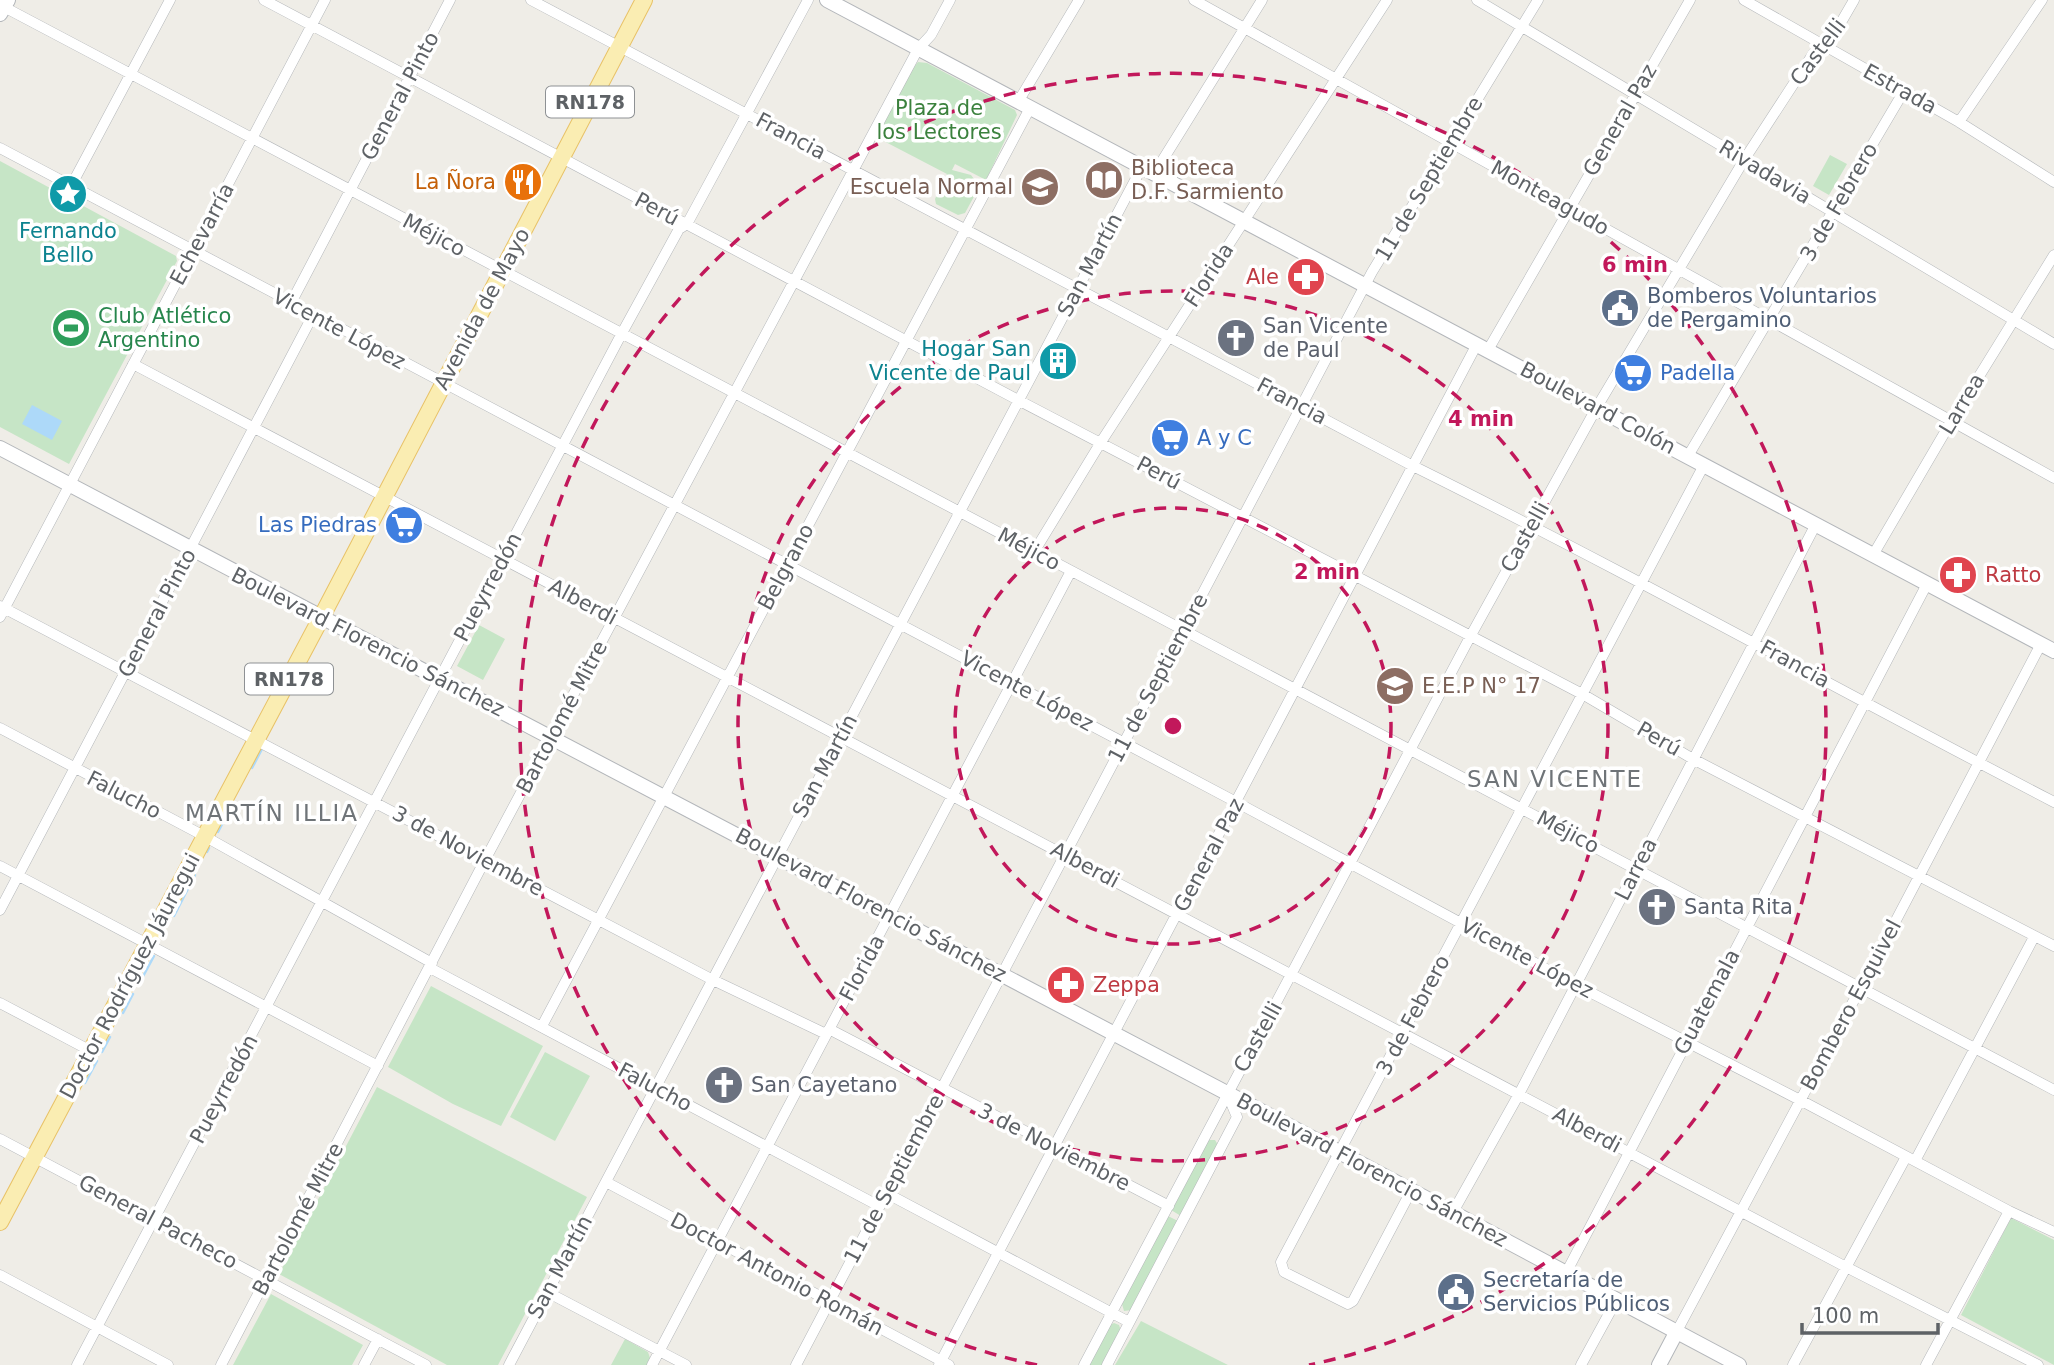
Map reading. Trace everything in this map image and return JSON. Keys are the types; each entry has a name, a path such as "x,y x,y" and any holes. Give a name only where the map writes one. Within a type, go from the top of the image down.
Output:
{"main road":[{"name":"Avenida de Mayo","path":"321,618 644,0"},
{"path":"827,0 1024,105"},
{"name":"Boulevard Colón","path":"1024,105 2047,648"},
{"name":"Boulevard Florencio Sánchez","path":"0,448 1740,1365"},
{"name":"Doctor Rodríguez Jáuregui","path":"0,1222 321,618"},
{"name":"Bombero Esquivel","path":"1659,1365 1676,1331"}],"street":[{"path":"71,186 170,0"},
{"name":"Perú","path":"264,0 793,282 1584,695 1693,759 2054,946"},
{"name":"Echevarría","path":"2,611 326,0"},
{"name":"General Pinto","path":"291,303 450,0"},
{"name":"Francia","path":"531,0 1170,335 1413,466 1756,642 1865,703 2054,802"},
{"name":"Pueyrredón","path":"78,1365 562,445 679,229 687,224 808,0"},
{"name":"Bartolomé Mitre","path":"221,1365 485,860 793,282 918,49 931,35 950,0"},
{"name":"Belgrano","path":"542,1026 907,341 1079,0"},
{"name":"Monteagudo","path":"1194,0 2054,478"},
{"name":"San Martín","path":"509,1365 1078,287 1148,171 1262,0"},
{"name":"Florida","path":"1034,552 1101,442 1387,0"},
{"name":"Rivadavia","path":"1477,0 2054,344"},
{"name":"11 de Septiembre","path":"796,1365 1373,272 1538,0"},
{"name":"General Paz","path":"943,1364 1413,466 1569,208 1689,0"},
{"name":"Estrada","path":"1744,0 1959,122 2054,182"},
{"name":"Castelli","path":"1084,1365 1470,637 1597,408 1744,160 1813,54 1832,38 1854,0"},
{"path":"1959,122 2042,0"},
{"name":"Méjico","path":"4,7 1183,631 1523,807 2054,1090"},
{"name":"3 de Febrero","path":"1688,456 1904,91"},
{"name":"Vicente López","path":"0,148 192,252 900,623 1576,985 2054,1232"},
{"name":"Larrea","path":"1873,555 2054,255"},
{"name":"General Pinto","path":"0,910 313,315"},
{"name":"Alberdi","path":"133,364 1846,1267 2038,1365"},
{"name":"3 de Febrero","path":"1412,1191 1353,1301 1348,1304 1282,1268 1281,1262 1704,465"},
{"name":"Larrea","path":"1453,1212 1519,1094 1816,524"},
{"name":"Florida","path":"652,1365 1071,571"},
{"name":"Guatemala","path":"1566,1273 1747,926 1807,817 1927,583"},
{"name":"3 de Noviembre","path":"2,611 256,740 713,980 827,1031 942,1088 1167,1208 1183,1220"},
{"name":"Bombero Esquivel","path":"1676,1331 1861,987 1978,762 2047,648"},
{"name":"Falucho","path":"0,728 204,836 431,965 656,1088 879,1206"},
{"path":"0,866 378,1066"},
{"path":"1793,1365 2034,937"},
{"path":"0,1003 91,1051"},
{"name":"Castelli","path":"1107,1365 1237,1117 1227,1093"},
{"name":"General Pacheco","path":"0,1139 426,1365"},
{"name":"Doctor Antonio Román","path":"606,1182 943,1364"},
{"path":"886,1194 1129,1322"},
{"path":"1926,1365 2009,1211"},
{"path":"0,1275 169,1365"},
{"path":"547,1292 686,1365"},
{"path":"1581,1365 1616,1299"},
{"path":"364,1365 378,1339"}],"green space":[{"name":"Plaza de los Lectores","path":"918,62 927,63 1015,110 1017,115 986,180 955,164 952,170 971,175 978,184 965,213 958,215 936,204 935,199 947,174 876,137"},
{"path":"1830,155 1847,164 1829,195 1813,186"},
{"name":"Club Atlético Argentino","path":"0,161 176,256 177,261 69,464 0,427"},
{"path":"479,625 505,639 483,680 457,666"},
{"path":"431,986 543,1046 501,1126 453,1104 388,1067"},
{"path":"545,1052 590,1076 555,1141 510,1117"},
{"path":"377,1087 587,1197 498,1365 447,1365 279,1274"},
{"path":"1209,1140 1215,1140 1218,1145 1181,1216 1171,1210"},
{"path":"1168,1216 1178,1221 1132,1310 1124,1311 1122,1304"},
{"path":"2011,1218 2054,1240 2054,1365 1961,1315"},
{"path":"271,1294 363,1345 352,1365 233,1365"},
{"path":"1141,1321 1218,1360 1228,1365 1115,1365"},
{"path":"1110,1325 1119,1325 1121,1331 1102,1365 1089,1365"},
{"path":"625,1339 648,1352 650,1358 647,1365 611,1365"}],"water":[{"path":"32,405 62,421 52,440 22,424"}],"waterway":[{"path":"252,768 262,749"},
{"path":"218,832 232,805"},
{"path":"207,852 209,848"},
{"path":"174,916 195,875"},
{"path":"140,982 154,956"},
{"path":"123,1013 133,994"},
{"path":"102,1052 110,1037"},
{"path":"85,1083 97,1061"}],"place":[{"name":"Biblioteca D.F. Sarmiento","path":"1104,180"},
{"name":"La Ñora","path":"523,182"},
{"name":"Escuela Normal","path":"1040,187"},
{"name":"Fernando Bello","path":"68,194"},
{"name":"Ale","path":"1306,277"},
{"name":"Bomberos Voluntarios de Pergamino","path":"1620,308"},
{"name":"Club Atlético Argentino","path":"71,328"},
{"name":"San Vicente de Paul","path":"1236,338"},
{"name":"Hogar San Vicente de Paul","path":"1058,361"},
{"name":"Padella","path":"1633,373"},
{"name":"A y C","path":"1170,438"},
{"name":"Las Piedras","path":"404,525"},
{"name":"Ratto","path":"1958,575"},
{"name":"E.E.P N° 17","path":"1395,686"},
{"name":"Santa Rita","path":"1657,907"},
{"name":"Zeppa","path":"1066,985"},
{"name":"San Cayetano","path":"724,1085"},
{"name":"Secretaría de Servicios Públicos","path":"1456,1292"}],"district":[{"name":"SAN VICENTE","path":"1555,779"},
{"name":"MARTÍN ILLIA","path":"272,813"}]}
